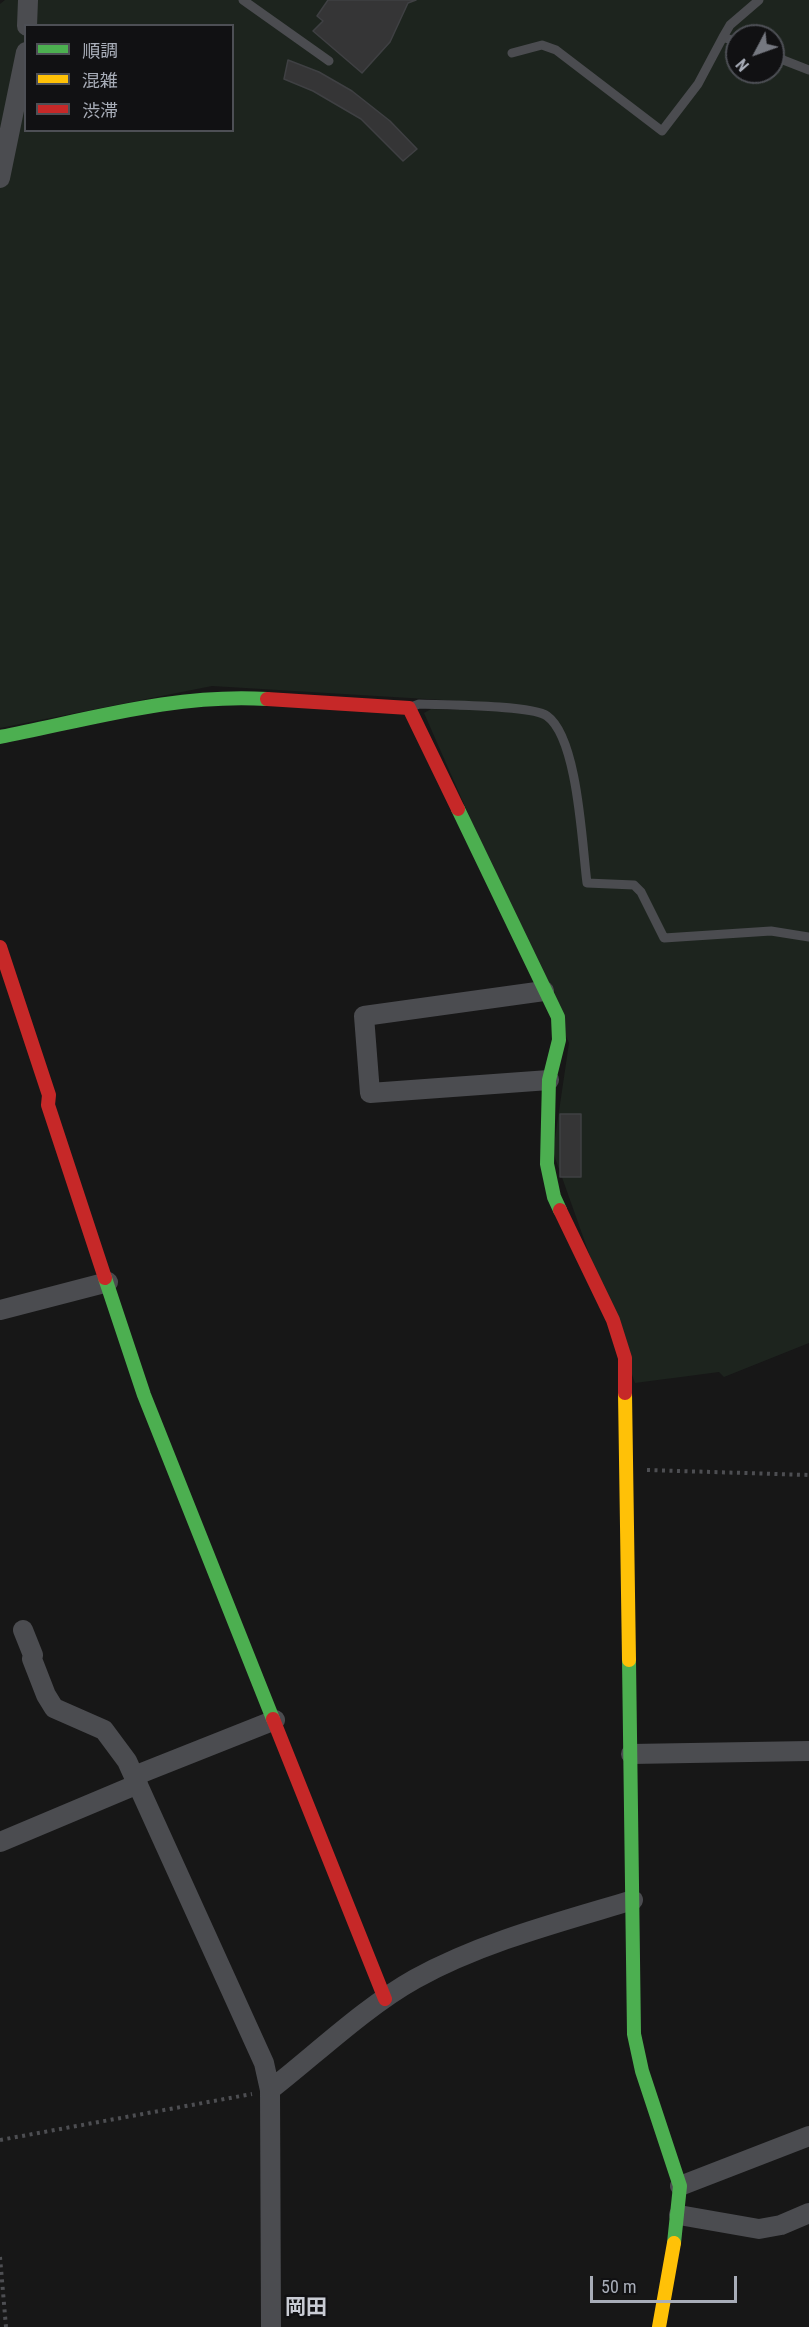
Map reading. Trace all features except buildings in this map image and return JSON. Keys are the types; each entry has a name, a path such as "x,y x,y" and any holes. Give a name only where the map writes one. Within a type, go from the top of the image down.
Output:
{"street":[{"path":"27,24 28,0"},
{"path":"0,178 24,62"},
{"path":"0,737 182,702 227,696 408,708 558,1017 559,1040 549,1080 547,1164 554,1197 613,1320 625,1358 634,2034 642,2071 680,2186 679,2215 659,2327"},
{"path":"0,947 49,1095 48,1105 144,1395 385,1999"},
{"path":"544,991 364,1016 370,1093 549,1080"},
{"path":"0,1310 108,1282"},
{"path":"23,1630 46,1695 54,1708 104,1730 128,1761 264,2064 270,2090 271,2327"},
{"path":"0,1842 275,1720"},
{"path":"631,1754 809,1751"},
{"path":"270,2090 385,1999 414,1980 464,1955 633,1900"},
{"path":"680,2186 809,2136"},
{"path":"679,2215 759,2229 782,2225 809,2213"}],"lane":[{"path":"243,0 330,61"},
{"path":"512,53 542,45 556,50 662,131 698,84 730,25 759,0"},
{"path":"785,61 809,70"},
{"path":"408,708 419,704 528,711 546,715 560,730 570,756 586,883 634,885 641,892 664,938 771,931 809,937"}],"path":[{"path":"628,1469 809,1475"},
{"path":"0,2140 270,2090"},
{"path":"0,2257 6,2327"}],"shaded area":[{"path":"5,0 809,0 809,1343 724,1377 719,1372 635,1383 553,1152 569,1043 424,713 431,709 459,710 459,701 212,686 0,728 0,4"}],"traffic: fast":[{"path":"0,737 166,704 233,698 267,699"},
{"path":"458,809 558,1017 559,1040 549,1080 547,1164 554,1197 560,1210"},
{"path":"105,1278 144,1395 273,1719"},
{"path":"629,1660 634,2034 642,2071 680,2186 674,2243"}],"traffic: slow":[{"path":"625,1393 629,1660"},
{"path":"659,2327 674,2243"}],"traffic: jam":[{"path":"267,699 409,708 458,809"},
{"path":"0,947 49,1095 48,1105 105,1278"},
{"path":"560,1210 613,1320 625,1358 625,1393"},
{"path":"273,1719 385,1999"}],"district":[{"name":"岡田","path":"306,2309"}]}
